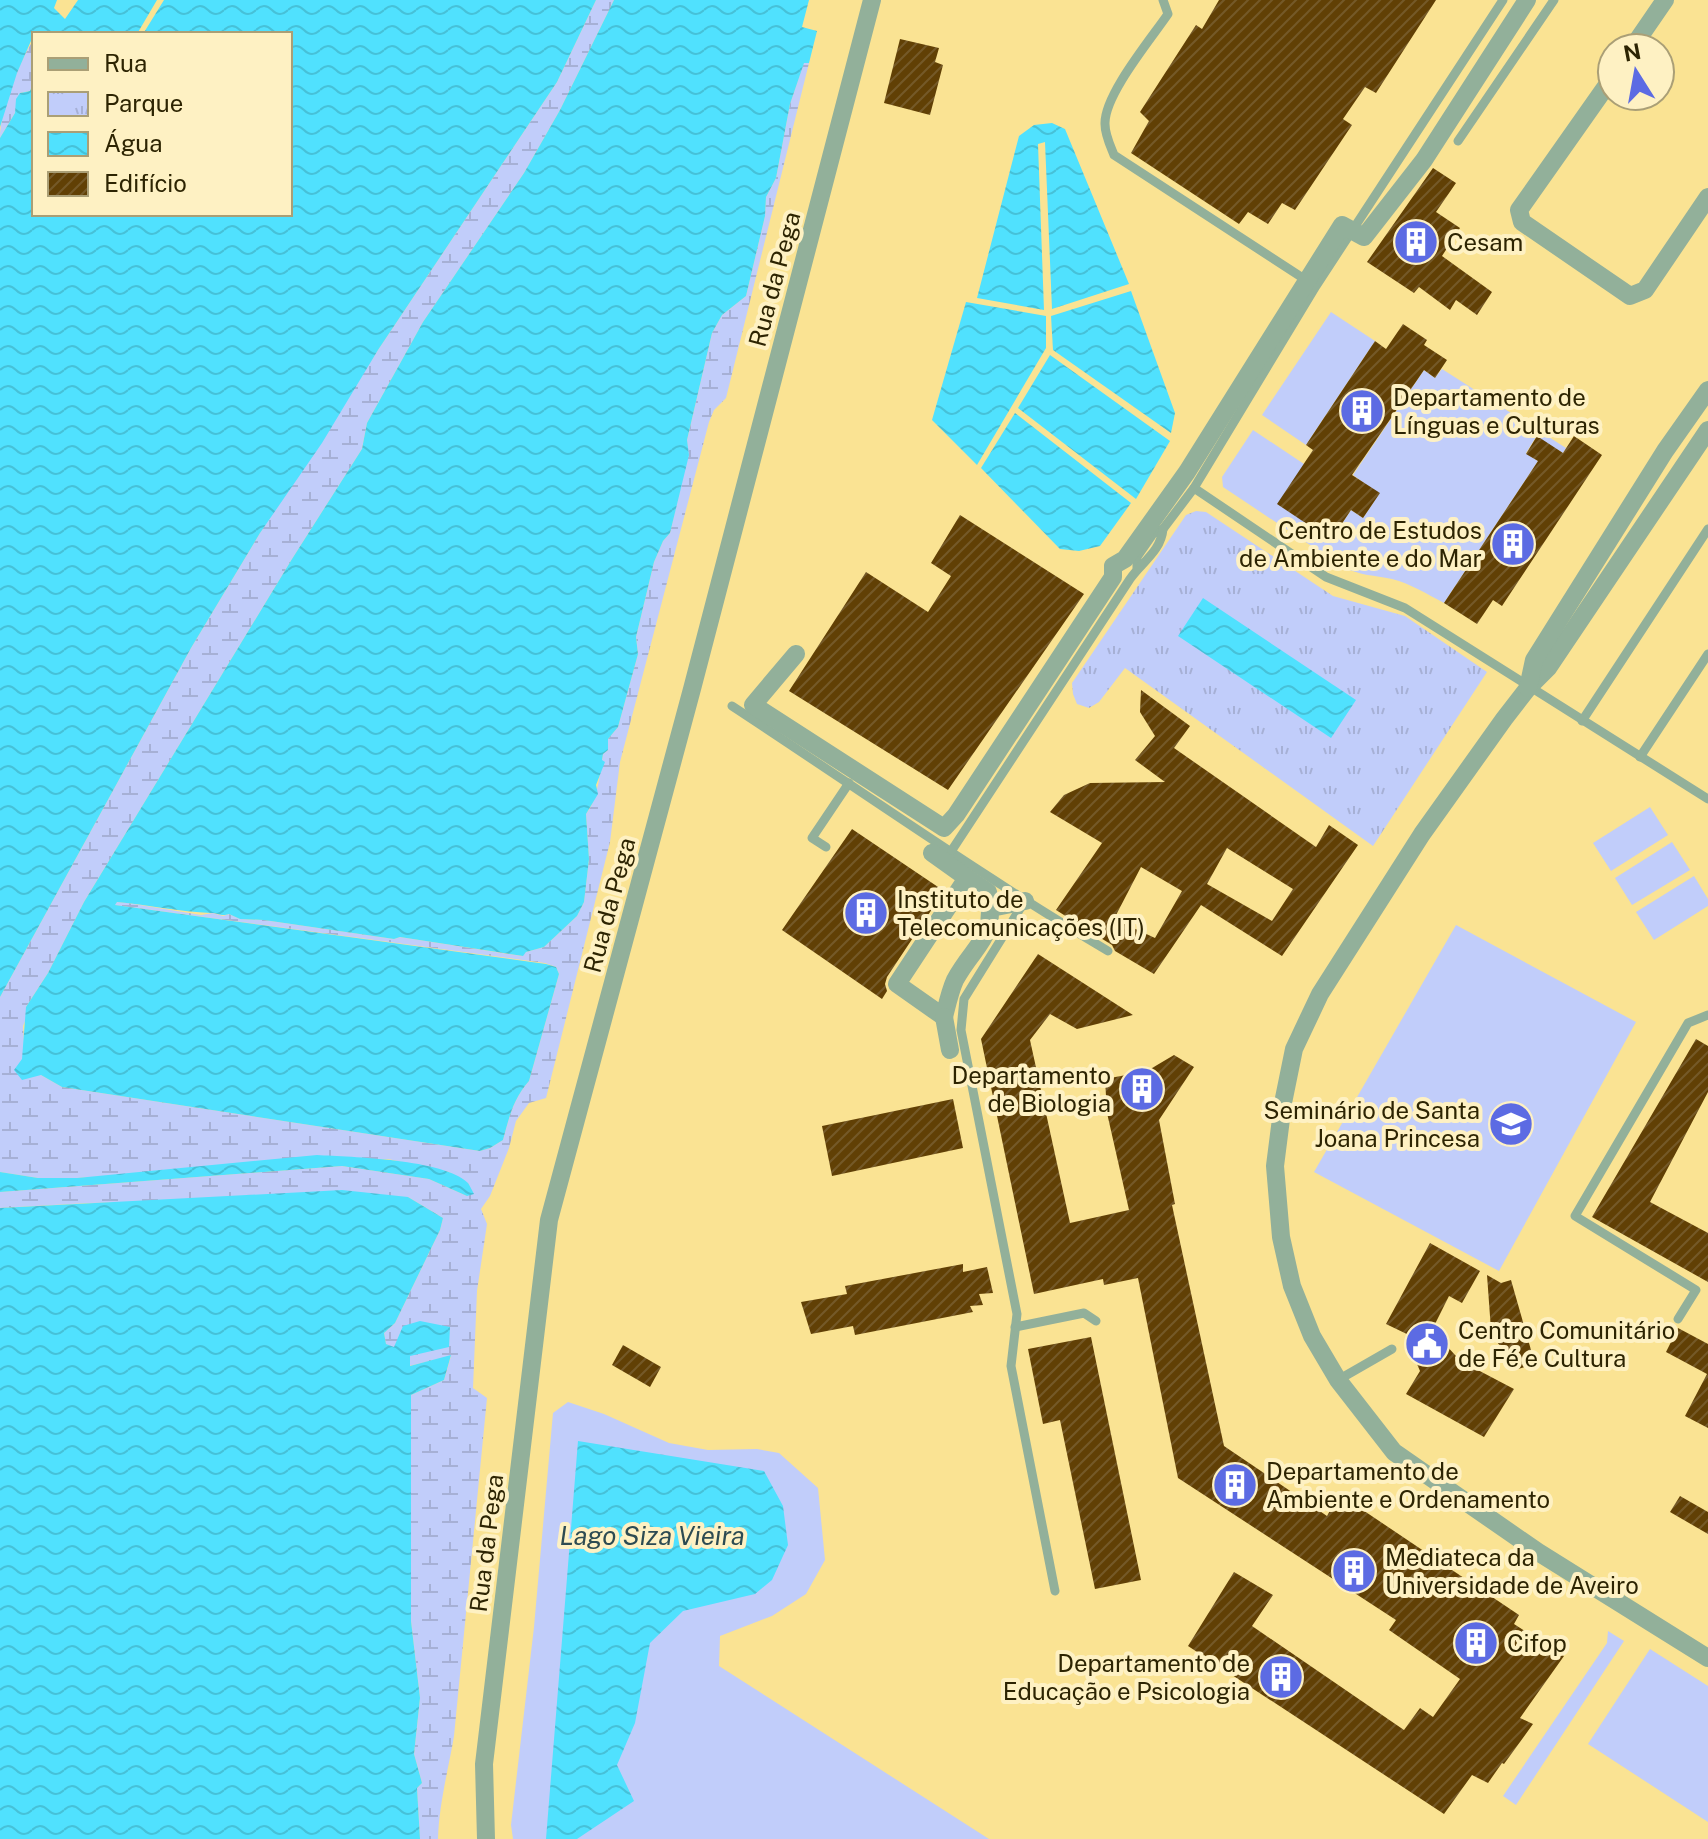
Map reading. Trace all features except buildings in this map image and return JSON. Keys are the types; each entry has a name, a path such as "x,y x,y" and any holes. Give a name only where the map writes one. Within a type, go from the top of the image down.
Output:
{"street":[{"name":"Rua da Pega","path":"486,1839 484,1764 549,1220 872,0"},
{"path":"732,706 753,705 944,828 1113,577 1113,566 1125,559 1187,472 1311,283 1342,225 1364,237 1424,160 1527,0"},
{"path":"1643,32 1665,0"},
{"path":"1596,101 1519,210 1522,222 1630,296 1645,290 1708,197"},
{"path":"1528,688 1534,660 1665,451 1708,390"},
{"path":"1708,430 1548,668 1528,688 1422,834 1320,994 1294,1049 1275,1166 1281,1237 1292,1286 1312,1336 1338,1380 1394,1452 1538,1552 1708,1658"},
{"path":"1647,442 1665,451"},
{"path":"753,705 796,654"},
{"path":"932,853 988,892 991,908 990,927 954,981 944,1017 950,1050"},
{"path":"944,1017 897,984 967,878"},
{"path":"991,908 1025,901"}],"lane":[{"path":"952,850 1137,568 1147,562 1162,539 1163,529 1194,488 1311,283 1114,155 1104,122 1112,96 1168,14 1163,0"},
{"path":"1352,230 1503,0"},
{"path":"1458,141 1554,0"},
{"path":"1194,488 1326,577 1405,608 1528,688 1707,795"},
{"path":"1582,721 1708,529"},
{"path":"1640,757 1708,654"},
{"path":"732,706 1025,901 1108,951"},
{"path":"826,847 812,838 849,783"},
{"path":"1025,901 964,999 961,1030 1017,1314 1011,1366 1055,1591"},
{"path":"1678,1319 1696,1290 1575,1216 1688,1023 1708,1015"},
{"path":"1015,1327 1084,1313 1096,1321"},
{"path":"1338,1380 1392,1349"}],"green space":[{"path":"596,0 614,0 560,110 524,173 423,322 367,423 362,449 84,902 48,973 26,1007 23,1026 24,1042 41,1075 62,1087 480,1151 503,1140 515,1102 529,1081 559,974 556,967 545,963 114,905 117,902 201,915 229,914 240,919 394,939 400,937 522,956 544,947 577,916 584,902 589,859 586,814 596,794 608,739 618,727 638,654 636,637 654,562 670,533 688,455 687,440 712,333 722,315 746,296 765,216 766,197 776,178 790,104 804,62 809,63 726,398 714,410 709,422 620,762 610,842 546,1098 529,1103 516,1121 490,1196 481,1209 487,1224 477,1291 473,1388 487,1398 454,1736 438,1839 420,1839 417,1788 422,1783 414,1754 420,1698 411,1621 411,1395 444,1380 451,1356 409,1366 410,1356 386,1344 384,1333 395,1323 443,1218 408,1197 89,1203 0,1208 0,1192 342,1166 429,1179 467,1196 469,1184 449,1172 388,1159 77,1178 38,1178 0,1172 0,997 191,648 260,533 378,350 557,82"},
{"path":"32,42 32,86 30,91 20,93 15,113 0,138 3,114 22,60"},
{"path":"1331,312 1375,341 1306,445 1262,415"},
{"path":"1442,369 1566,448 1563,453 1536,437 1526,453 1538,461 1444,603 1399,581 1343,567 1223,487 1222,477 1253,430 1304,464 1331,540 1351,510 1363,518 1379,494 1353,475 1424,370 1435,378"},
{"path":"1196,511 1206,512 1333,596 1405,616 1487,672 1373,846 1125,668 1099,702 1089,708 1077,704 1072,683 1186,515"},
{"path":"1650,807 1668,835 1611,871 1593,843"},
{"path":"1672,842 1690,870 1632,905 1615,878"},
{"path":"1694,876 1708,899 1708,906 1654,940 1636,912"},
{"path":"1456,925 1636,1022 1499,1271 1314,1172"},
{"path":"568,1402 604,1414 669,1443 708,1450 757,1449 779,1453 818,1488 825,1560 806,1594 772,1616 720,1636 719,1666 989,1839 513,1839 511,1825 534,1627 553,1413"},
{"path":"1608,1631 1624,1641 1516,1805 1503,1796 1607,1643"},
{"path":"1650,1649 1708,1686 1708,1822 1588,1744"}],"water":[{"path":"0,0 57,0 54,8 65,19 78,0 157,0 138,32 32,32 0,127"},
{"path":"164,0 596,0 557,82 378,350 322,443 260,533 191,648 0,997 0,138 15,113 16,99 20,93 30,91 32,86 32,216 292,216 292,32 144,32"},
{"path":"614,0 809,0 802,27 817,31 809,63 804,63 790,104 776,178 766,197 765,216 746,296 722,315 712,333 687,440 689,455 670,533 654,562 636,637 638,654 618,727 608,739 608,750 603,754 602,760 605,762 596,785 598,794 586,814 589,859 584,902 577,916 544,947 526,952 523,956 400,937 394,939 240,919 229,914 117,902 115,905 556,967 559,974 529,1081 515,1102 503,1140 480,1151 62,1087 41,1075 22,1080 14,1070 22,1059 26,1007 48,973 84,902 362,449 367,423 423,322 524,173 560,110"},
{"path":"1052,123 1065,129 1129,284 1052,309 1045,142 1038,144 1044,310 977,298 1019,136 1034,125"},
{"path":"1131,291 1175,413 1171,433 1053,350 1051,316"},
{"path":"966,302 1046,316 1046,348 977,465 932,420"},
{"path":"1050,355 1170,441 1136,499 1018,408"},
{"path":"1015,413 1131,503 1100,546 1079,551 1060,549 981,468"},
{"path":"1203,598 1356,700 1331,738 1178,636"},
{"path":"317,1155 419,1164 456,1175 468,1183 474,1194 467,1196 429,1179 342,1166 0,1192 0,1172 38,1178 77,1178"},
{"path":"342,1190 408,1197 443,1218 395,1323 384,1333 386,1344 394,1347 403,1326 420,1321 450,1327 449,1347 410,1356 410,1366 451,1355 444,1380 411,1395 411,1621 420,1698 414,1754 422,1783 417,1788 420,1839 0,1839 0,1208"},
{"name":"Lago Siza Vieira","path":"578,1441 764,1471 783,1506 788,1545 772,1580 755,1594 683,1611 650,1643 635,1723 617,1765 634,1801 577,1839 546,1839"}],"place":[{"name":"Cesam","path":"1416,242"},
{"name":"Departamento de Línguas e Culturas","path":"1362,411"},
{"name":"Centro de Estudos de Ambiente e do Mar","path":"1513,544"},
{"name":"Instituto de Telecomunicações (IT)","path":"866,913"},
{"name":"Departamento de Biologia","path":"1142,1089"},
{"name":"Seminário de Santa Joana Princesa","path":"1511,1124"},
{"name":"Centro Comunitário de Fé e Cultura","path":"1427,1344"},
{"name":"Departamento de Ambiente e Ordenamento","path":"1235,1485"},
{"name":"Mediateca da Universidade de Aveiro","path":"1354,1571"},
{"name":"Cifop","path":"1476,1643"},
{"name":"Departamento de Educação e Psicologia","path":"1281,1677"}]}
